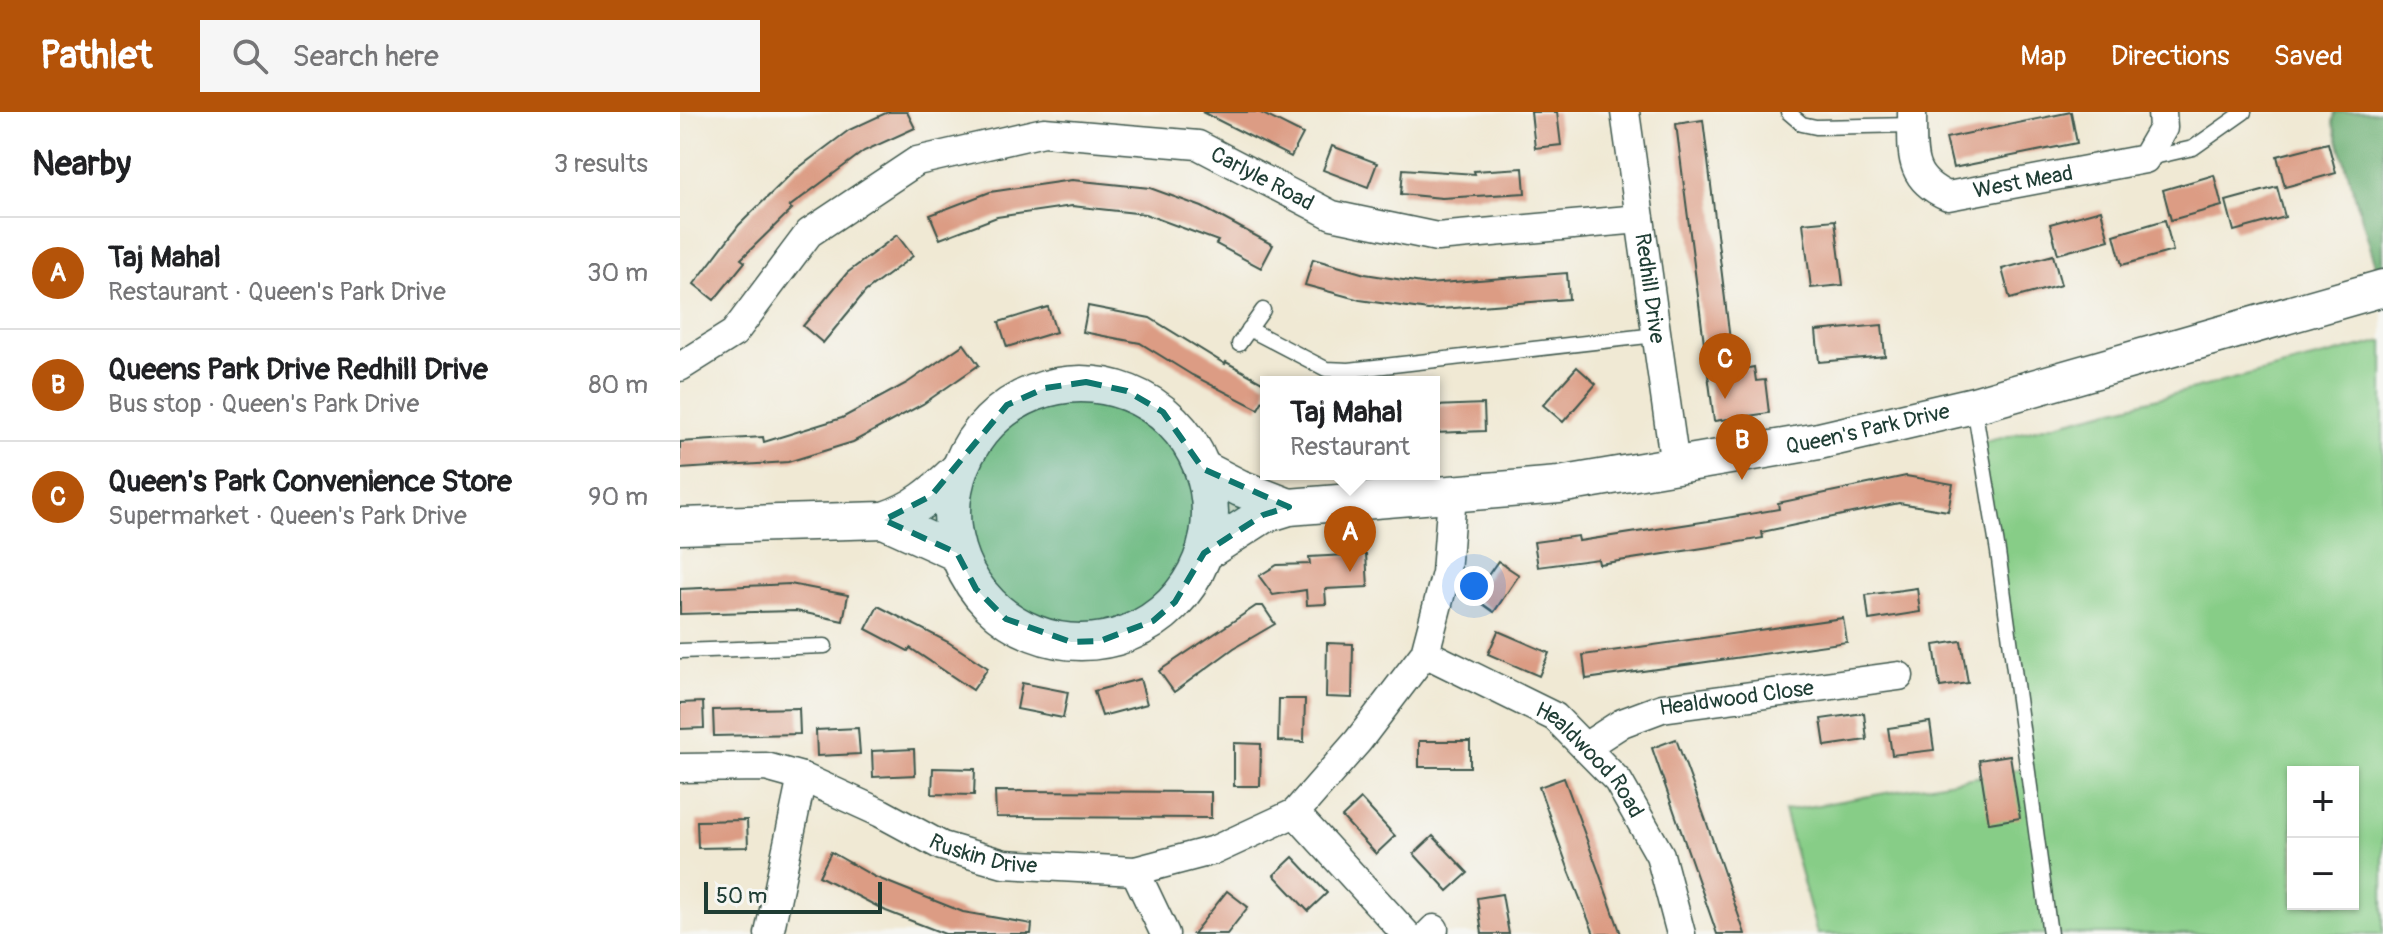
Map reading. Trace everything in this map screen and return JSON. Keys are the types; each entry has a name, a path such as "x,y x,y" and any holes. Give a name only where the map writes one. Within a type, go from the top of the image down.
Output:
{"street":[{"name":"Redhill Drive","path":"1625,112 1675,466"},
{"path":"2145,159 2163,128 2162,112"},
{"name":"West Mead","path":"1913,119 1913,164 1928,188 1948,196 2145,159"},
{"name":"Carlyle Road","path":"680,367 734,333 809,233 917,161 1044,122 1198,145 1332,215 1437,237 1640,219"},
{"name":"Queen's Park Drive","path":"1204,553 1263,515 1289,507 1559,485 1819,441 1974,405 2383,288"},
{"name":"Queen's Park Drive","path":"680,526 884,520 906,513 931,496 957,471 977,434 1007,405 1045,388 1086,382 1127,391 1163,412 1191,443 1203,469 1210,496 1210,525 1204,553 1192,579 1175,602 1153,621 1128,634 1100,641 1071,642 1043,637 1006,619 976,589 957,553 950,512 957,471"},
{"name":"Queen's Park Drive","path":"1203,469 1240,488 1289,507"},
{"name":"Ruskin Drive","path":"680,768 766,767 802,777 881,813 942,846 1004,864 1135,871 1215,850 1295,813 1358,741 1425,653 1446,573 1452,495"},
{"name":"Queen's Park Drive","path":"884,520 957,553"},
{"name":"Healdwood Road","path":"1425,653 1555,717 1618,781 1660,855 1681,934"},
{"name":"Healdwood Close","path":"1585,747 1622,723 1662,708 1899,676"},
{"path":"769,934 802,777"},
{"path":"1295,813 1406,934"},
{"path":"1135,871 1165,934"}],"lane":[{"path":"1788,112 1802,124 1816,127 1913,119"},
{"path":"2145,159 2193,148 2244,112"},
{"path":"1239,344 1263,310"},
{"path":"1249,329 1326,369 1349,370 1656,335"},
{"path":"1974,405 1998,552 2050,934"},
{"path":"680,651 825,646"}],"highlighted area":[{"path":"1086,382 1127,391 1163,412 1203,469 1289,507 1263,515 1204,553 1175,602 1153,621 1100,641 1071,642 1006,619 976,589 957,553 884,520 931,496 1007,405 1045,388"}],"green space":[{"path":"2335,112 2383,112 2383,275 2379,276 2333,123"},
{"path":"2383,341 2383,934 1817,934 1784,811 2027,768 1977,444"},
{"path":"1081,395 1104,397 1126,404 1147,415 1164,430 1179,447 1190,468 1197,490 1197,536 1190,558 1179,579 1164,596 1147,611 1126,622 1104,629 1081,631 1058,629 1036,622 1015,611 998,596 983,579 972,558 965,536 963,513 965,490 972,468 983,447 998,430 1015,415 1036,404 1058,397"}],"building":[{"path":"888,112 907,112 915,128 864,151 789,207 792,209 741,259 745,262 714,300 694,284 739,225 793,172 849,130"},
{"path":"1202,112 1259,112 1303,134 1291,157"},
{"path":"1531,112 1557,112 1561,145 1535,148"},
{"path":"2071,112 2077,143 1953,168 1946,138"},
{"path":"1703,120 1730,340 1735,339 1739,370 1754,367 1756,381 1765,380 1769,413 1714,421 1676,124"},
{"path":"2328,143 2336,173 2285,187 2277,156"},
{"path":"1332,146 1377,163 1368,187 1323,170"},
{"path":"1523,168 1525,193 1442,198 1401,194 1403,169 1475,174 1474,171"},
{"path":"2214,175 2222,206 2171,220 2163,190"},
{"path":"1072,180 1150,188 1202,207 1273,245 1261,268 1216,244 1218,241 1145,214 1072,206 997,217 940,239 930,215 990,192"},
{"path":"2277,187 2285,217 2234,231 2226,201"},
{"path":"2101,210 2109,240 2058,254 2050,224"},
{"path":"1835,220 1843,285 1811,288 1803,223"},
{"path":"2165,220 2173,251 2122,265 2114,235"},
{"path":"897,235 913,256 865,292 823,343 803,326 847,273"},
{"path":"2053,255 2061,285 2010,299 2002,269"},
{"path":"1313,259 1365,274 1428,284 1567,273 1569,299 1428,310 1360,300 1305,285"},
{"path":"1088,306 1150,318 1225,364 1260,381 1260,406 1258,409 1192,375 1140,343 1083,332"},
{"path":"1048,307 1056,332 1007,347 999,322"},
{"path":"1882,325 1885,356 1819,362 1816,331"},
{"path":"964,344 979,365 923,404 853,442 788,462 680,469 680,442 763,437 764,442 842,418 907,383"},
{"path":"1577,367 1596,384 1563,422 1543,405"},
{"path":"1484,404 1485,431 1440,433 1440,406"},
{"path":"1906,476 1953,484 1948,511 1899,503 1762,532 1763,538 1599,564 1598,559 1538,567 1534,542 1578,536 1579,541 1779,509 1778,503"},
{"path":"1366,554 1368,587 1325,589 1326,604 1307,605 1306,590 1273,595 1259,576 1277,565 1310,564 1309,557"},
{"path":"1498,561 1519,575 1494,612 1473,597"},
{"path":"790,584 848,595 843,621 796,611 680,614 680,589"},
{"path":"1917,588 1920,612 1869,620 1866,595"},
{"path":"878,606 948,642 988,668 973,690 910,648 908,651 866,629"},
{"path":"1256,606 1263,606 1275,624 1234,648 1174,692 1159,671"},
{"path":"1843,618 1847,642 1586,679 1583,655"},
{"path":"1498,631 1549,653 1539,676 1488,654"},
{"path":"1961,641 1968,683 1940,687 1934,645"},
{"path":"1327,643 1353,644 1352,698 1326,697"},
{"path":"1140,679 1147,704 1102,716 1094,691"},
{"path":"1022,683 1068,692 1063,718 1017,709"},
{"path":"1279,699 1305,699 1304,742 1278,741"},
{"path":"703,702 704,728 680,729 680,703"},
{"path":"799,708 800,734 714,736 713,710"},
{"path":"1864,713 1867,740 1825,746 1821,719"},
{"path":"1930,722 1934,750 1892,755 1888,728"},
{"path":"858,728 860,754 817,756 816,730"},
{"path":"1676,739 1745,934 1717,934 1652,748"},
{"path":"1419,741 1470,741 1470,767 1419,767"},
{"path":"1234,743 1261,744 1260,786 1234,786"},
{"path":"914,749 915,775 873,777 872,751"},
{"path":"2010,755 2020,818 1989,823 1979,760"},
{"path":"933,768 975,769 974,795 932,794"},
{"path":"1564,778 1621,934 1594,934 1568,868 1539,787"},
{"path":"995,791 1211,792 1211,818 996,817"},
{"path":"1361,799 1395,836 1376,854 1342,817"},
{"path":"747,820 748,847 698,848 697,821"},
{"path":"1433,836 1468,873 1448,891 1414,854"},
{"path":"831,852 875,877 963,912 1032,924 1031,934 945,934 886,911 819,876"},
{"path":"1293,857 1327,893 1308,911 1274,875"},
{"path":"1227,891 1248,907 1227,934 1193,934"},
{"path":"1502,894 1509,934 1482,934 1477,898"}],"place":[{"name":"Queen's Park Convenience Store","path":"1725,399"},
{"name":"Queens Park Drive Redhill Drive","path":"1742,480"},
{"name":"Taj Mahal","path":"1350,572"}]}
